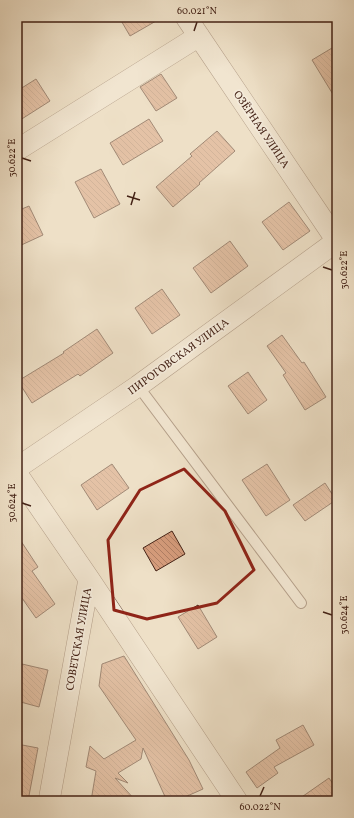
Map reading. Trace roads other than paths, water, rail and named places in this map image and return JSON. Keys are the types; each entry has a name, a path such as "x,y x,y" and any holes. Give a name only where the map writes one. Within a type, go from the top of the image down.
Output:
{"street":[{"name":"ОЗЁРНАЯ УЛИЦА","path":"186,17 337,241"},
{"path":"17,150 199,36"},
{"name":"ПИРОГОВСКАЯ УЛИЦА","path":"17,468 138,386 337,241"},
{"name":"СОВЕТСКАЯ УЛИЦА","path":"17,474 89,579 49,801"},
{"path":"89,579 237,801"}],"lane":[{"path":"138,386 301,603"}]}
